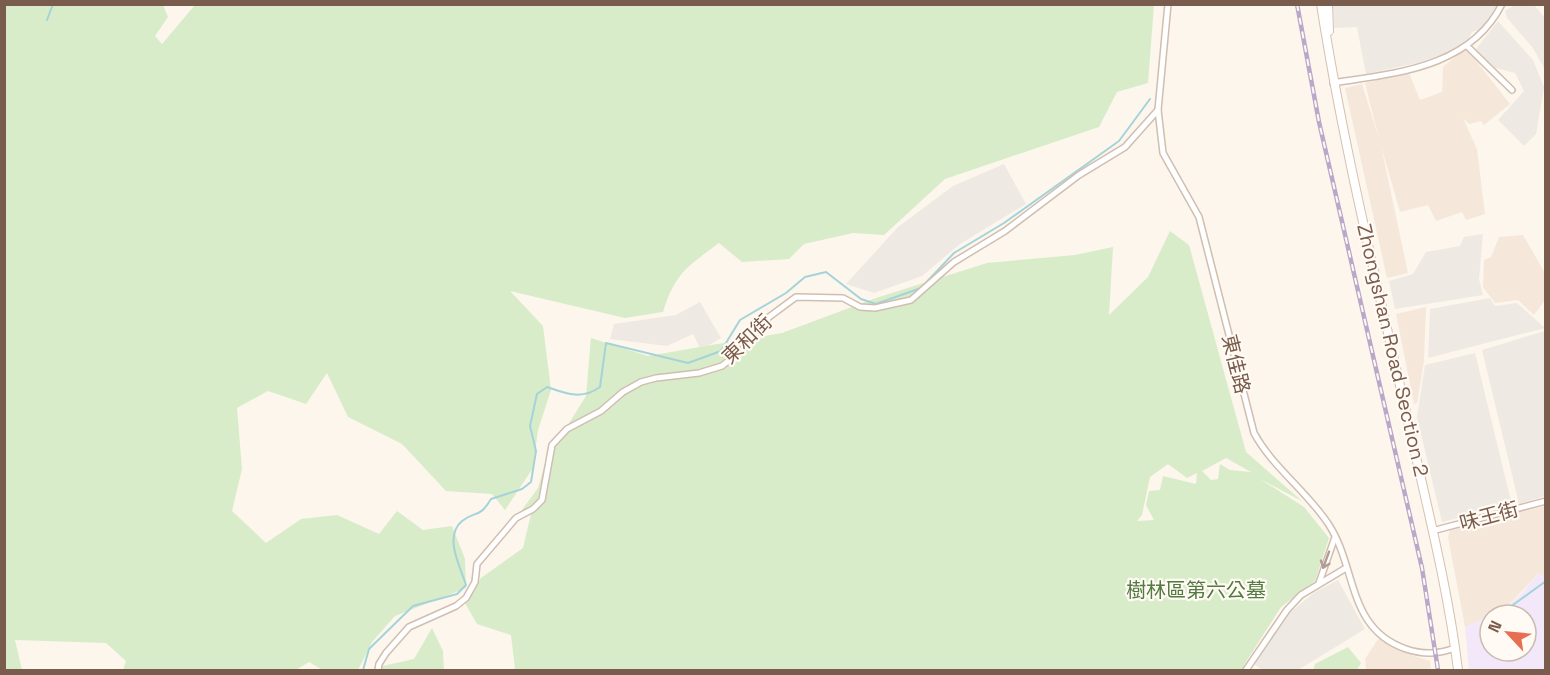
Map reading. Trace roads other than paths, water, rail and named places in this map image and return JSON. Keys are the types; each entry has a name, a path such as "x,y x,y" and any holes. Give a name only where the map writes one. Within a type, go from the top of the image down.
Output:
{"main road":[{"name":"Zhongshan Road Section 2","path":"1321,4 1333,83 1432,531 1458,670"},
{"name":"Zhongshan Road Section 2","path":"1328,4 1333,83"}],"street":[{"name":"東佳路","path":"1167,4 1158,110 1163,153 1199,217 1254,433 1264,451 1329,525 1361,609 1377,631 1390,643 1416,652 1437,654 1455,648"},
{"path":"1333,83 1444,60 1467,46 1492,23 1502,4"},
{"path":"1467,46 1512,90"},
{"name":"東和街","path":"378,670 378,664 386,652 409,627 456,606 466,598 476,582 477,564 516,518 533,509 542,500 552,445 567,429 601,411 623,392 641,382 699,373 722,366 742,350 769,316 796,297 843,298 860,307 875,308 911,300 954,262 1005,231 1079,175 1125,147 1158,110"},
{"name":"味王街","path":"1432,531 1545,501"},
{"path":"1319,583 1335,537"},
{"path":"1246,670 1287,610 1319,583 1346,568"}],"waterway":[{"path":"47,20 53,4"},
{"path":"363,670 369,649 413,606 457,594 466,585 455,553 454,535 457,528 462,521 483,509 491,499 522,489 531,482 536,451 530,426 537,394 547,387 568,394 581,395 600,387 606,343 688,363 721,351 740,320 786,293 805,277 826,272 861,299 876,304 921,288 954,253 1004,223 1119,141 1150,99"},
{"path":"1516,603 1546,581"}],"railway":[{"path":"1297,4 1319,122 1422,568 1438,670"}],"park label":[{"name":"樹林區第六公墓","path":"1196,590"}]}
